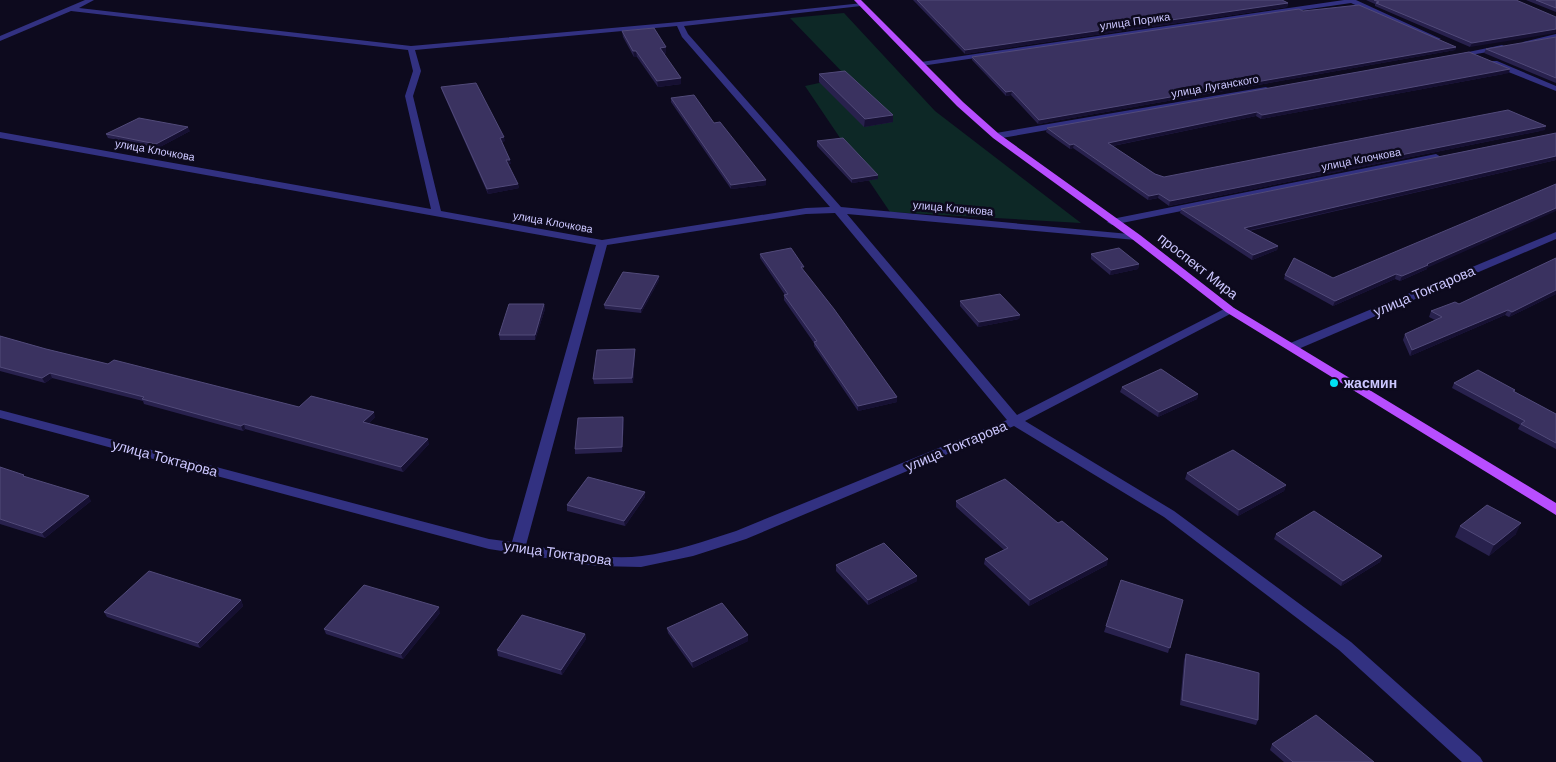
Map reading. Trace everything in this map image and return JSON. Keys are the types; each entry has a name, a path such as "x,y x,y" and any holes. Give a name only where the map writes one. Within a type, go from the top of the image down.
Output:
{"main road":[{"name":"проспект Мира","path":"860,1 960,104 996,136 1112,222 1136,237 1230,310 1556,510"}],"street":[{"path":"0,39 91,0"},
{"path":"1351,0 1442,41"},
{"name":"улица Порика","path":"921,64 1351,0"},
{"path":"70,9 411,48 679,24 860,1"},
{"path":"679,24 686,35 838,210 1015,421 1169,514 1345,646 1474,762"},
{"path":"1517,44 1556,36"},
{"path":"1451,45 1556,89"},
{"path":"1440,58 1508,46"},
{"path":"411,48 417,71 409,96 437,214"},
{"name":"улица Луганского","path":"996,136 1276,87"},
{"name":"улица Клочкова","path":"0,135 602,243 806,211 838,210 1136,237"},
{"name":"улица Клочкова","path":"1112,222 1450,154"},
{"name":"улица Токтарова","path":"1292,347 1556,235"},
{"path":"518,548 602,243"},
{"name":"улица Токтарова","path":"0,414 489,544 597,561 641,562 693,551 817,506 1015,421 1230,310"}],"green space":[{"path":"844,13 935,111 1081,223 890,212 805,86 847,77 790,18"}],"building":[{"path":"917,0 1282,0 1288,3 965,50"},
{"path":"1374,0 1516,0 1556,17 1556,29 1472,43 1376,3 1379,2"},
{"path":"1536,0 1556,0 1556,8"},
{"path":"1359,5 1456,47 1039,120 1012,91 1006,92 972,57 1299,9 1303,11"},
{"path":"654,28 666,47 660,48 681,78 657,81 636,51 633,51 622,31"},
{"path":"1556,37 1556,78 1486,49"},
{"path":"1469,52 1510,69 1262,115 1257,112 1108,143 1155,174 1164,177 1508,110 1546,126 1170,201 1159,194 1149,196 1074,144 1070,145 1047,128"},
{"path":"845,71 893,115 865,119 819,74"},
{"path":"476,83 504,137 500,138 510,160 506,160 518,184 487,189 441,87"},
{"path":"694,95 714,123 720,122 766,180 731,185 671,98"},
{"path":"139,118 188,127 156,144 106,134"},
{"path":"1556,133 1556,156 1244,228 1278,246 1253,255 1181,209"},
{"path":"843,138 878,175 852,179 817,141"},
{"path":"1556,184 1556,208 1402,276 1396,274 1335,301 1285,275 1294,258 1333,278"},
{"path":"791,248 804,267 801,267 834,309 897,397 858,406 814,342 817,341 784,295 788,294 760,254"},
{"path":"1119,248 1139,264 1111,270 1091,254"},
{"path":"1556,258 1556,290 1512,312 1508,310 1412,350 1405,334 1442,317 1431,311 1455,302 1459,304"},
{"path":"623,272 659,276 641,309 604,305"},
{"path":"1000,294 1020,315 979,322 960,301"},
{"path":"509,304 544,304 535,335 499,335"},
{"path":"0,336 108,364 114,360 299,407 311,396 374,412 363,422 428,439 401,467 244,424 241,426 142,399 144,397 50,373 42,378 0,367"},
{"path":"635,349 632,378 593,379 597,350"},
{"path":"1161,369 1198,394 1159,412 1122,387"},
{"path":"1478,370 1556,414 1556,443 1521,424 1525,421 1454,383"},
{"path":"623,417 622,447 575,449 578,418"},
{"path":"1233,450 1286,485 1239,510 1187,473"},
{"path":"0,467 89,496 42,533 0,519"},
{"path":"588,477 645,492 624,521 567,505"},
{"path":"1005,479 1058,523 1062,521 1108,559 1030,600 985,559 1008,548 956,501"},
{"path":"1487,505 1521,523 1494,545 1460,526"},
{"path":"1314,511 1382,556 1343,581 1276,534"},
{"path":"884,543 917,576 868,600 836,565"},
{"path":"149,571 241,600 198,643 104,612"},
{"path":"1121,580 1183,600 1170,648 1106,626"},
{"path":"364,585 439,607 401,654 324,629"},
{"path":"722,603 748,635 692,662 667,628"},
{"path":"522,615 585,634 561,670 497,650"},
{"path":"1186,654 1259,673 1258,720 1182,700"},
{"path":"1316,715 1374,762 1293,762 1272,744"}],"place":[{"name":"жасмин","path":"1334,383"}]}
